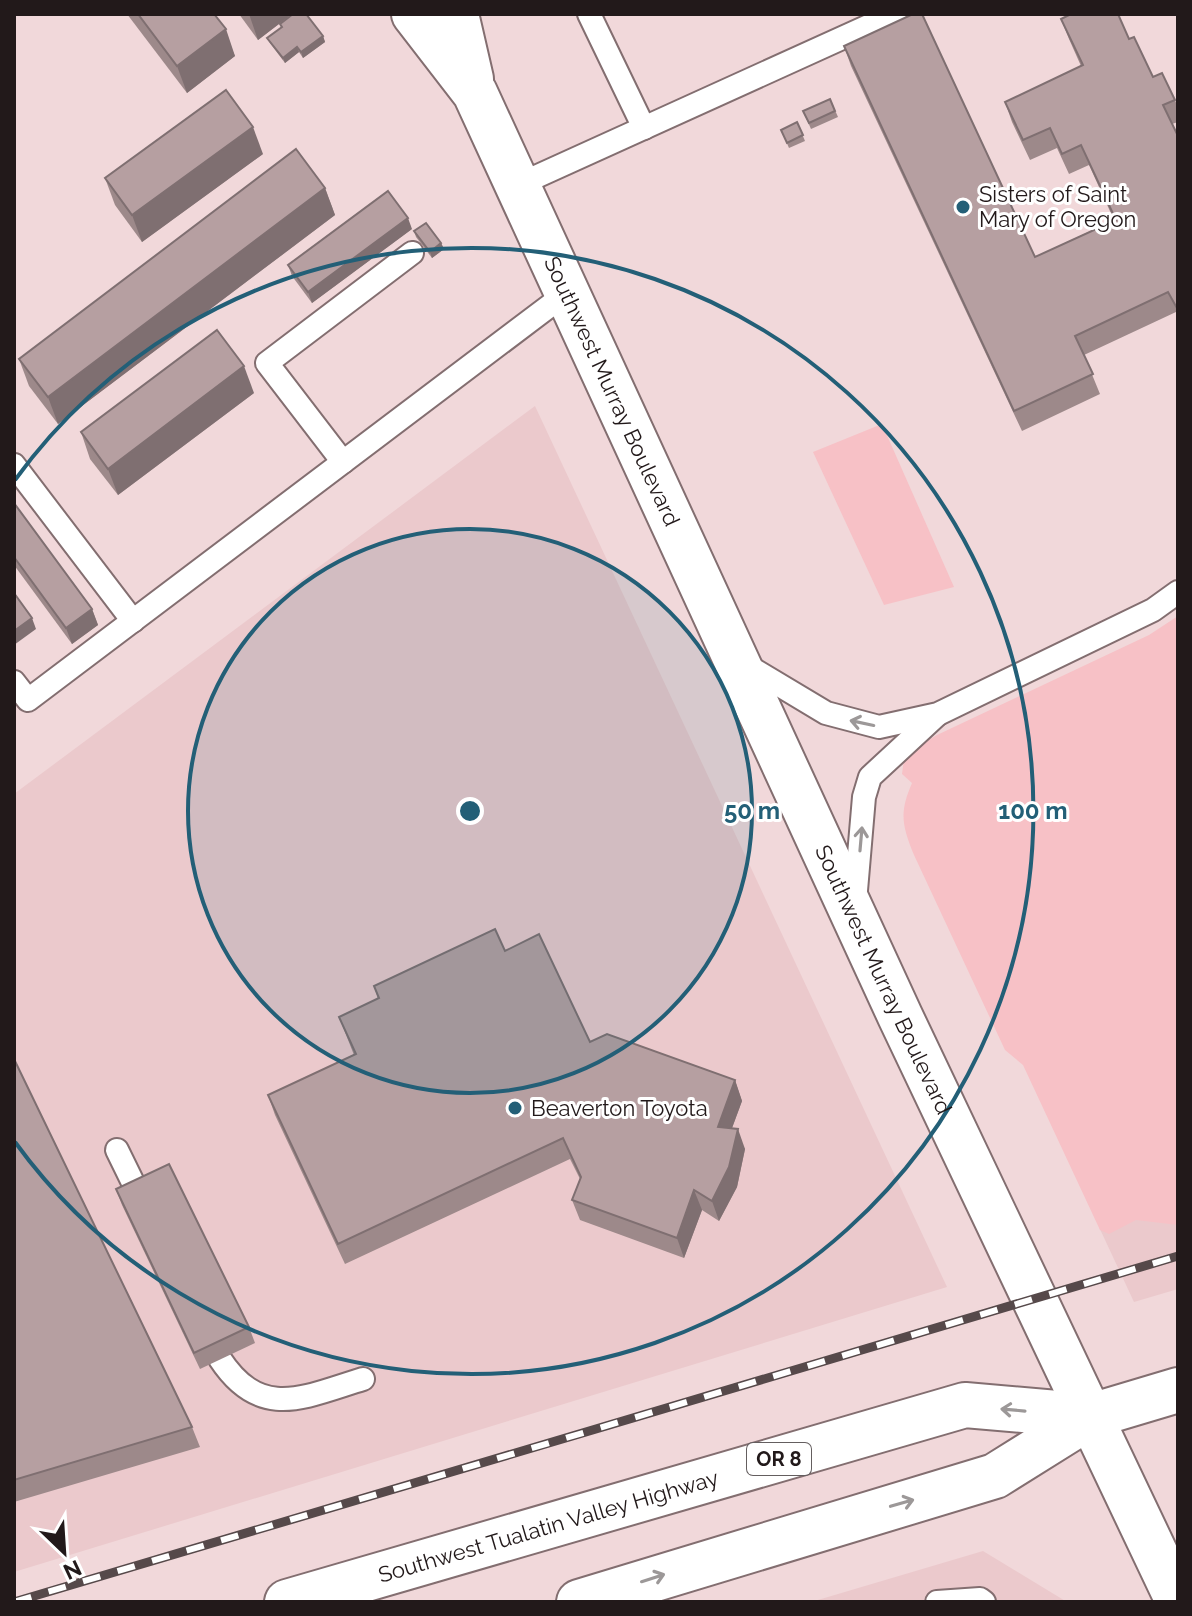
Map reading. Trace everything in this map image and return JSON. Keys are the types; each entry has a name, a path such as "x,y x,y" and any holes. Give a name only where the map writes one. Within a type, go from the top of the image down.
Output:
{"main road":[{"name":"Southwest Murray Boulevard","path":"414,14 475,93"},
{"name":"Southwest Murray Boulevard","path":"456,14 475,93 854,916 1178,1601"},
{"name":"Southwest Tualatin Valley Highway","path":"579,1602 995,1476 1091,1416 1178,1390"},
{"name":"Southwest Tualatin Valley Highway","path":"287,1602 965,1405 1091,1416"}],"lane":[{"path":"589,14 644,128"},
{"path":"518,185 895,14"},
{"path":"343,462 267,363 412,253"},
{"path":"14,682 28,700 568,292"},
{"path":"14,465 133,621"},
{"path":"736,659 826,713 879,727 938,714 1153,610 1178,592"},
{"path":"854,916 864,797 870,777 938,714"},
{"path":"117,1150 140,1197"},
{"path":"220,1359 244,1388 275,1400 314,1394 363,1379"},
{"path":"937,1602 980,1599 984,1602"}],"shaded area":[{"path":"535,406 947,1287 14,1572 14,794"},
{"path":"882,424 954,587 884,605 813,452"},
{"path":"1178,616 1178,1225 1136,1220 1109,1234 1100,1230 1023,1065 1005,1050 914,855 904,819 905,803 912,783 902,774 904,759 915,748 937,735 1149,635"},
{"path":"1178,1203 1178,1289 1134,1302 1099,1227"},
{"path":"983,1551 1067,1602 811,1602"}],"building":[{"path":"138,14 214,14 226,29 177,66"},
{"path":"293,14 306,14 323,36 301,52 297,47 283,58 267,38"},
{"name":"Sisters of Saint Mary of Oregon","path":"913,14 922,14 1035,257 1116,220 1081,145 1062,154 1050,128 1023,140 1005,102 1083,65 1061,19 1071,14 1118,14 1129,39 1134,37 1153,77 1162,73 1175,100 1163,105 1178,136 1178,310 1168,292 1075,336 1093,374 1014,411 844,46"},
{"path":"226,90 253,127 132,215 105,178"},
{"path":"830,99 835,111 809,123 803,111"},
{"path":"797,122 803,135 787,143 781,130"},
{"path":"296,149 325,188 48,397 19,359"},
{"path":"388,191 408,218 308,292 288,265"},
{"path":"426,223 441,243 430,252 414,231"},
{"path":"217,330 244,366 108,469 81,432"},
{"path":"14,503 92,609 66,628 14,557"},
{"path":"14,593 32,618 14,631"},
{"name":"Beaverton Toyota","path":"495,929 505,951 539,934 590,1042 607,1034 735,1080 718,1127 738,1129 729,1167 712,1201 694,1190 677,1238 572,1200 581,1177 563,1138 338,1244 268,1095 356,1054 339,1017 379,998 374,986"},
{"path":"14,1059 192,1427 14,1480"},
{"path":"169,1164 249,1327 194,1353 116,1189"}],"railway":[{"path":"14,1602 1178,1256"}],"place":[{"name":"Sisters of Saint Mary of Oregon","path":"963,207"},
{"name":"Beaverton Toyota","path":"515,1108"}]}
